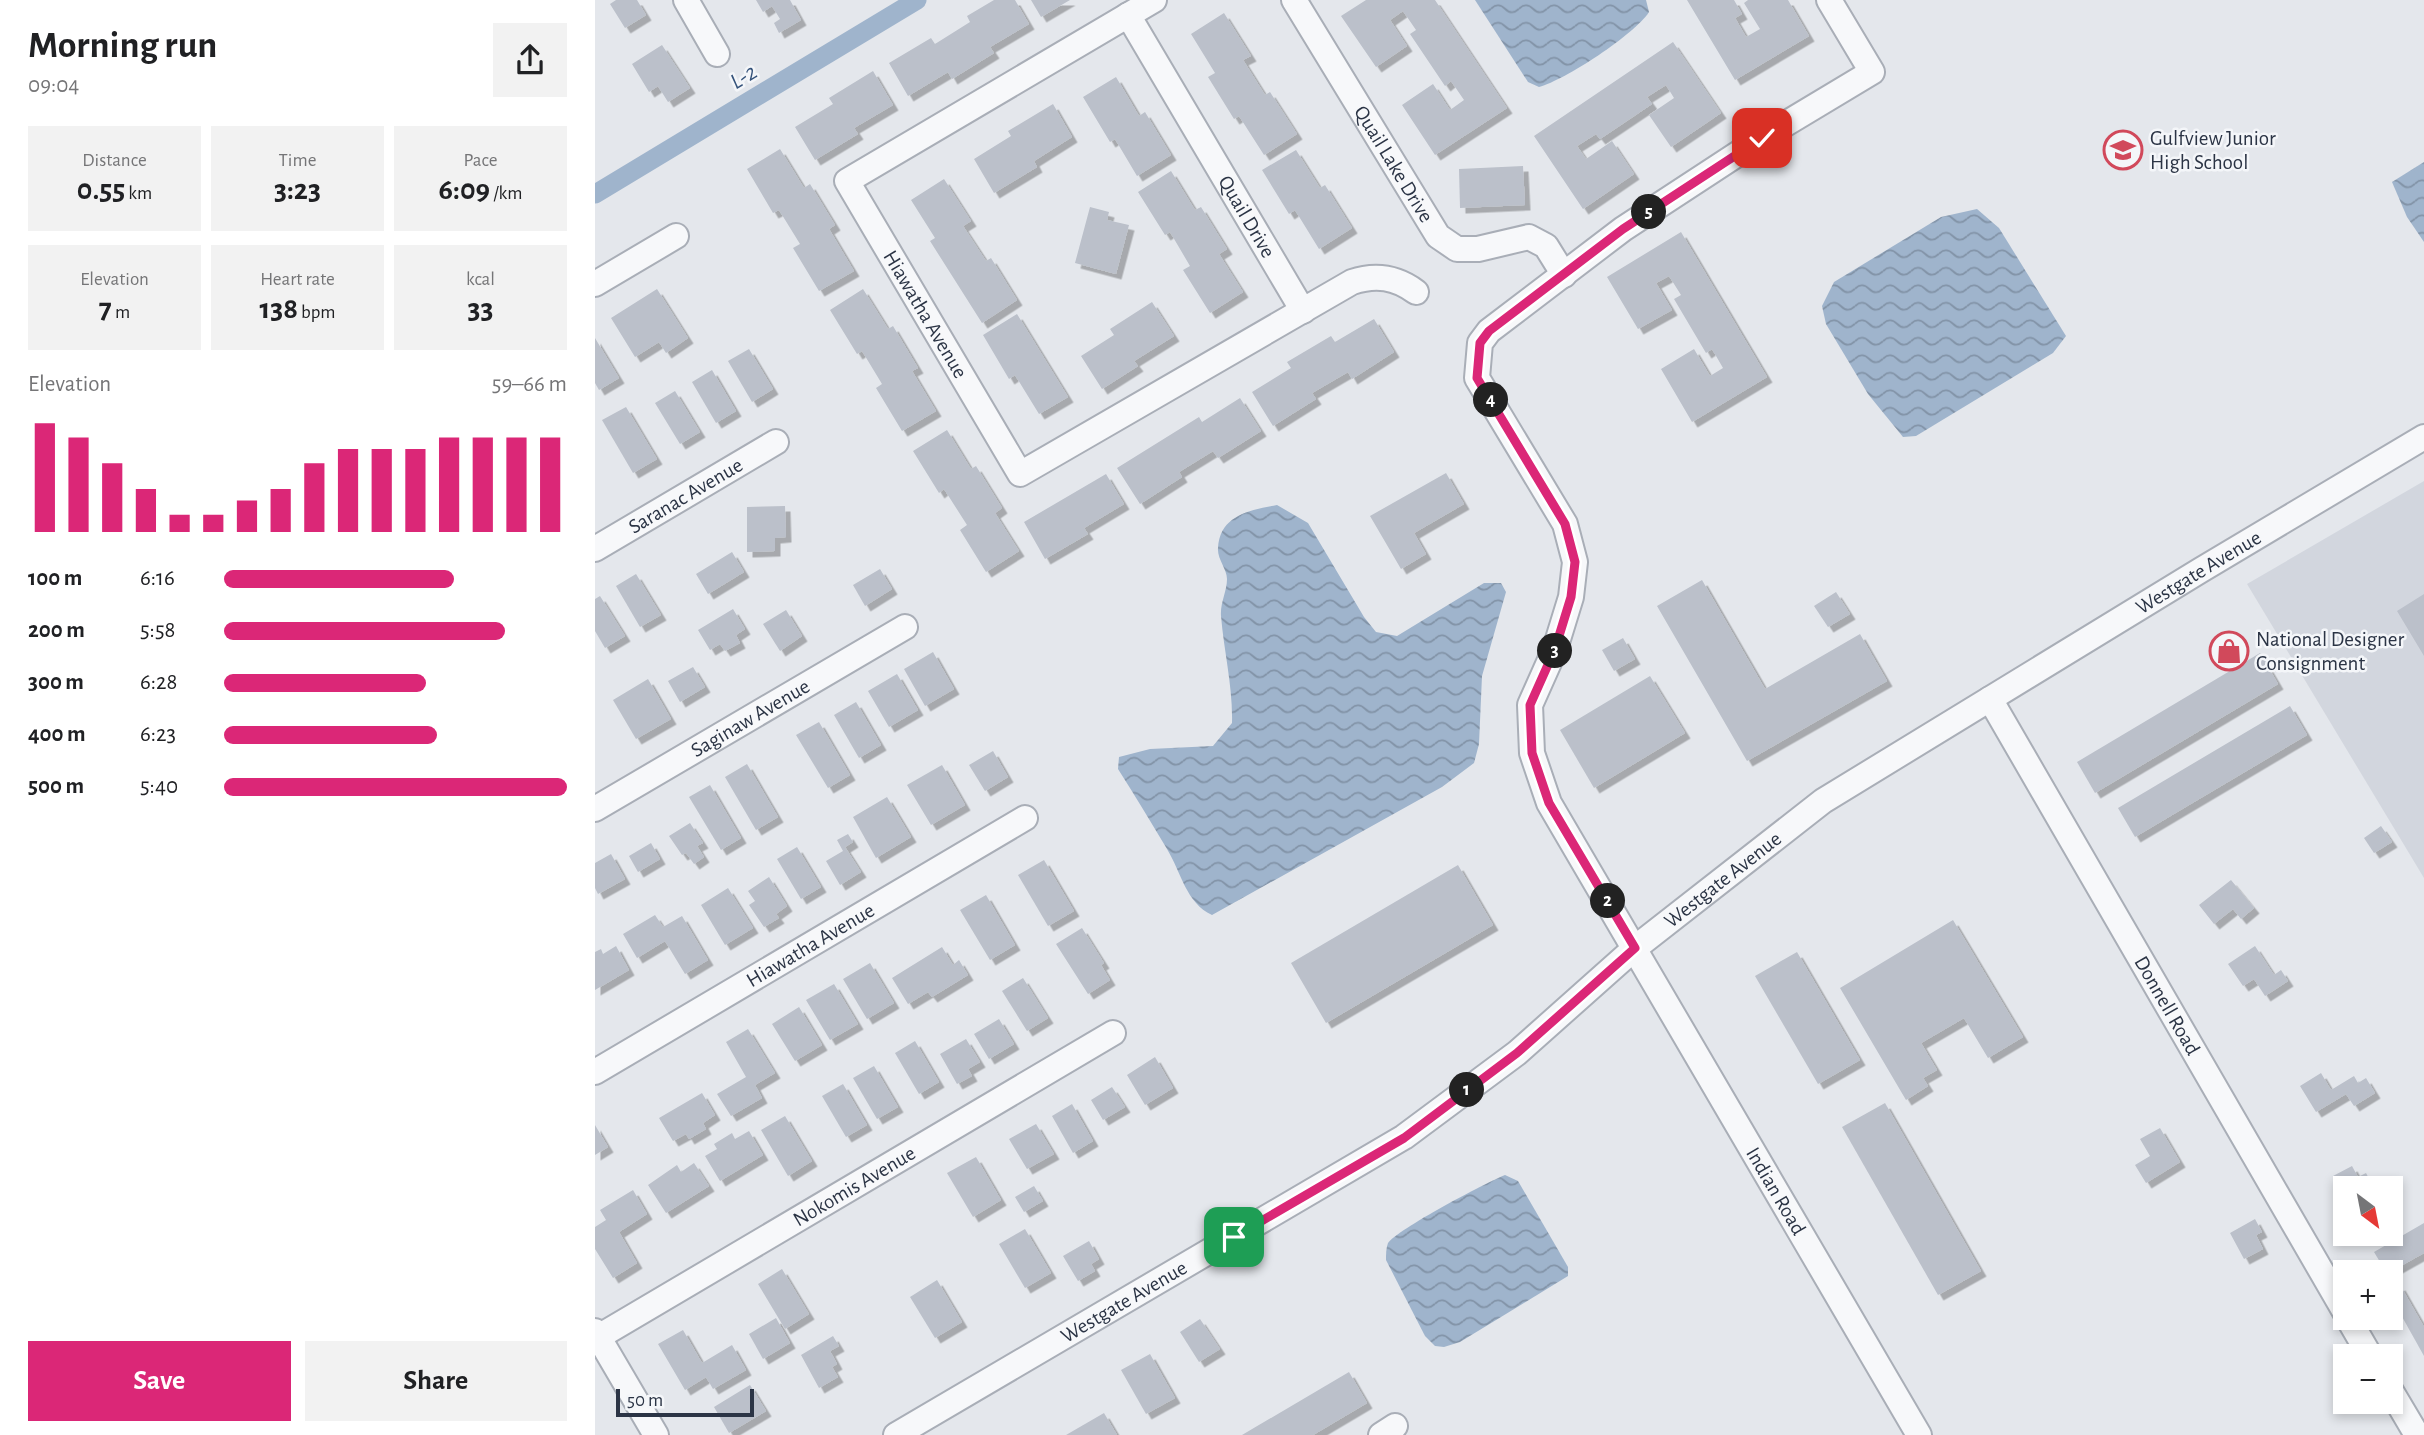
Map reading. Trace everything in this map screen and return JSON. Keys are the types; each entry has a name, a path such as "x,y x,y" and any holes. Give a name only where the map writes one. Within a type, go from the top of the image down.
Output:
{"street":[{"path":"686,0 717,54"},
{"name":"Hiawatha Avenue","path":"1154,0 846,181 1020,474 1303,311"},
{"name":"Quail Lake Drive","path":"1294,0 1438,236 1457,249 1478,249 1529,237 1546,246 1564,275"},
{"path":"1635,948 1549,803 1532,753 1530,705 1555,649 1571,597 1575,562 1565,524 1477,378 1480,343 1489,331 1623,229 1762,138 1872,72 1829,0"},
{"name":"Quail Drive","path":"1128,15 1303,311"},
{"path":"595,284 676,236"},
{"path":"1303,311 1352,282 1364,278 1392,279 1416,292"},
{"name":"Westgate Avenue","path":"897,1435 1404,1138 1517,1053 1635,948 1823,801 2424,437"},
{"name":"Saranac Avenue","path":"595,549 776,442"},
{"name":"Saginaw Avenue","path":"595,809 905,627"},
{"name":"Donnell Road","path":"1990,699 2333,1291"},
{"name":"Hiawatha Avenue","path":"595,1072 1025,818"},
{"name":"Indian Road","path":"1635,948 1919,1435"},
{"name":"Nokomis Avenue","path":"596,1335 1113,1033"},
{"path":"596,1335 656,1435"},
{"path":"2403,1411 2417,1435"}],"shaded area":[{"path":"2424,481 2424,878 2247,584"}],"water":[{"path":"1475,0 1646,0 1649,12 1630,32 1599,55 1551,83 1539,87 1528,82"},
{"path":"2424,162 2424,242 2407,217 2392,182"},
{"path":"1977,209 1999,228 2066,336 2053,353 1916,436 1903,437 1868,394 1826,324 1822,306 1834,282 1941,217"},
{"path":"1277,505 1308,523 1364,617 1376,632 1397,636 1484,583 1501,583 1506,592 1482,676 1479,744 1474,763 1442,787 1212,915 1203,910 1190,895 1167,849 1118,769 1119,757 1150,749 1213,746 1232,723 1221,616 1227,579 1218,552 1220,537 1230,521 1238,516"},
{"path":"1505,1175 1518,1181 1568,1267 1568,1276 1460,1342 1444,1347 1435,1346 1425,1336 1386,1260 1388,1243 1424,1218"}],"building":[{"path":"616,0 637,0 646,15 625,28 610,4"},
{"path":"756,0 790,0 801,20 779,33 774,23 780,19 772,6 763,12"},
{"path":"994,0 1015,0 1029,24 990,47 994,53 952,79 948,72 908,96 889,63 931,38 935,44 970,22 967,16"},
{"path":"1031,0 1070,0 1041,17"},
{"path":"1366,0 1435,0 1507,108 1435,155 1402,105 1433,84 1450,110 1464,100 1451,81 1445,86 1410,34 1416,30 1403,11 1390,20 1407,46 1376,67 1341,16"},
{"path":"1687,0 1734,0 1742,14 1735,18 1746,37 1760,29 1744,3 1748,0 1788,0 1809,36 1735,80"},
{"path":"1224,13 1251,56 1243,60 1265,95 1270,92 1297,134 1264,155 1239,116 1234,119 1208,77 1215,73 1191,34"},
{"path":"1673,42 1721,113 1671,147 1649,115 1674,98 1666,85 1647,97 1652,104 1600,139 1596,134 1577,146 1586,159 1612,141 1634,174 1583,209 1534,136"},
{"path":"662,45 690,88 668,102 658,86 649,92 632,64"},
{"path":"873,71 893,105 854,128 858,134 815,160 795,127 833,104 829,98"},
{"path":"1116,77 1139,116 1145,112 1171,155 1137,176 1115,139 1110,142 1083,97"},
{"path":"1053,104 1072,137 1034,161 1037,167 994,193 974,159 1011,136 1008,131"},
{"path":"780,149 804,188 810,184 835,225 829,229 854,271 819,291 793,248 800,244 779,210 773,213 747,169"},
{"path":"1296,150 1320,188 1325,185 1352,228 1319,249 1295,210 1289,214 1262,170"},
{"path":"1523,166 1525,205 1460,208 1459,169"},
{"path":"1171,171 1195,210 1201,207 1227,249 1219,254 1243,292 1210,313 1183,270 1190,266 1170,232 1165,235 1138,192"},
{"path":"944,179 971,221 963,226 986,261 991,258 1017,300 982,323 930,241 935,238 911,200"},
{"path":"1090,207 1109,212 1107,220 1129,225 1116,274 1075,263"},
{"path":"1681,232 1767,377 1692,422 1661,369 1694,349 1710,376 1723,368 1712,349 1706,353 1674,299 1681,295 1669,276 1656,283 1672,310 1638,329 1607,277"},
{"path":"657,289 688,338 666,353 659,342 635,357 611,318"},
{"path":"863,289 888,329 893,326 918,368 912,371 936,411 902,431 876,388 882,384 862,351 857,354 830,310"},
{"path":"1152,302 1174,336 1134,361 1138,366 1102,389 1081,356 1114,335 1110,329"},
{"path":"1017,314 1068,397 1039,414 1015,375 1009,379 983,335"},
{"path":"1374,319 1394,352 1352,379 1348,372 1312,393 1316,399 1273,426 1252,392 1291,368 1287,362 1331,336 1335,342"},
{"path":"595,338 619,378 599,390 595,383"},
{"path":"749,349 773,389 752,402 728,361"},
{"path":"712,370 736,411 716,423 692,382"},
{"path":"675,391 700,432 680,444 655,403"},
{"path":"1240,398 1261,431 1218,458 1213,451 1179,472 1182,477 1140,504 1117,468 1199,417 1202,422"},
{"path":"626,407 657,459 633,473 602,420"},
{"path":"947,430 971,469 976,466 1002,508 995,513 1019,551 986,572 960,530 967,525 944,489 939,493 913,451"},
{"path":"1446,473 1464,504 1414,533 1426,554 1401,569 1370,516"},
{"path":"1106,474 1124,504 1084,528 1088,534 1045,559 1024,522"},
{"path":"785,506 786,537 775,538 775,551 747,552 747,507"},
{"path":"732,552 744,572 708,594 696,574"},
{"path":"880,569 892,589 865,606 853,585"},
{"path":"636,574 661,615 640,627 616,586"},
{"path":"1702,580 1765,689 1860,634 1887,681 1747,761 1657,606"},
{"path":"1836,592 1850,614 1828,627 1814,606"},
{"path":"2424,594 2424,656 2397,611"},
{"path":"600,596 625,636 605,648 595,631 595,599"},
{"path":"733,609 745,629 736,635 740,643 725,651 720,644 710,650 698,630"},
{"path":"786,610 802,636 780,651 763,624"},
{"path":"1623,638 1635,659 1614,671 1602,650"},
{"path":"933,652 954,689 925,706 904,669"},
{"path":"2260,653 2278,684 2095,793 2077,762"},
{"path":"693,667 705,687 680,702 668,681"},
{"path":"897,674 918,710 889,727 868,691"},
{"path":"1650,676 1685,733 1594,788 1560,730"},
{"path":"648,679 671,719 636,739 613,700"},
{"path":"856,702 881,745 859,758 834,715"},
{"path":"2290,706 2307,735 2135,837 2118,808"},
{"path":"819,722 850,775 828,788 796,735"},
{"path":"993,751 1008,777 985,791 969,765"},
{"path":"747,764 778,817 756,830 725,777"},
{"path":"942,765 965,805 931,825 907,785"},
{"path":"710,785 741,838 721,850 689,797"},
{"path":"887,797 911,837 876,858 853,817"},
{"path":"690,823 703,843 697,846 704,857 694,864 686,853 682,855 669,836"},
{"path":"2381,826 2392,842 2374,853 2364,838"},
{"path":"848,834 853,842 845,847 861,872 840,885 826,861 843,851 837,840"},
{"path":"651,843 660,859 638,872 629,856"},
{"path":"797,847 821,887 801,899 777,859"},
{"path":"611,854 625,879 598,894 595,888 595,863"},
{"path":"1044,860 1074,911 1048,926 1018,875"},
{"path":"1458,865 1493,925 1326,1023 1291,963"},
{"path":"769,877 787,906 776,914 779,918 764,927 749,905 755,901 748,891"},
{"path":"2231,880 2254,908 2241,919 2233,909 2214,924 2199,905"},
{"path":"728,888 753,928 725,945 701,905"},
{"path":"986,895 1015,945 990,960 960,910"},
{"path":"655,915 663,927 682,916 708,960 685,974 665,941 637,958 623,934"},
{"path":"1953,920 2023,1037 1988,1058 1964,1018 1921,1043 1937,1070 1923,1078 1928,1086 1906,1100 1840,988"},
{"path":"1082,928 1104,963 1101,965 1110,980 1088,994 1056,944"},
{"path":"616,946 629,970 595,990 595,952 601,949 603,954"},
{"path":"2255,946 2274,975 2281,970 2288,981 2265,996 2254,979 2243,986 2228,964"},
{"path":"942,947 953,965 959,960 968,975 932,997 928,992 908,1004 892,978"},
{"path":"1797,952 1860,1060 1818,1084 1755,976"},
{"path":"870,963 894,1003 867,1019 843,979"},
{"path":"1023,978 1048,1018 1027,1031 1002,991"},
{"path":"834,984 858,1024 830,1040 806,1000"},
{"path":"799,1007 822,1045 795,1061 772,1024"},
{"path":"999,1019 1014,1044 989,1059 974,1034"},
{"path":"748,1029 775,1073 755,1085 762,1098 731,1116 717,1094 746,1077 726,1042"},
{"path":"966,1039 980,1062 968,1069 972,1076 957,1084 940,1054"},
{"path":"915,1041 939,1082 919,1094 895,1053"},
{"path":"1155,1057 1173,1088 1145,1105 1127,1075"},
{"path":"874,1066 898,1107 877,1119 853,1078"},
{"path":"2321,1073 2331,1090 2354,1076 2358,1083 2366,1078 2375,1093 2354,1106 2346,1094 2316,1112 2300,1086"},
{"path":"843,1084 867,1125 846,1137 822,1096"},
{"path":"1112,1087 1125,1107 1103,1120 1091,1100"},
{"path":"702,1093 715,1115 703,1123 706,1129 689,1139 686,1134 673,1141 659,1118"},
{"path":"1885,1103 1981,1271 1938,1295 1842,1127"},
{"path":"1072,1104 1093,1141 1073,1153 1052,1116"},
{"path":"785,1116 812,1161 788,1176 761,1130"},
{"path":"1036,1124 1054,1154 1027,1169 1009,1139"},
{"path":"595,1125 608,1147 595,1155"},
{"path":"2160,1128 2180,1162 2146,1183 2135,1165 2150,1156 2140,1139"},
{"path":"749,1131 763,1155 720,1181 705,1156 717,1149 714,1144 732,1133 735,1139"},
{"path":"976,1157 1001,1200 973,1217 947,1173"},
{"path":"694,1163 709,1186 666,1213 648,1185 677,1165 681,1172"},
{"path":"2352,1166 2357,1176 2333,1176"},
{"path":"1034,1186 1043,1201 1024,1212 1015,1197"},
{"path":"633,1190 647,1214 619,1232 637,1263 613,1278 595,1249 595,1227 606,1220 600,1210"},
{"path":"2255,1219 2262,1232 2256,1235 2263,1249 2244,1259 2230,1233"},
{"path":"2424,1223 2424,1253 2403,1265 2403,1260 2379,1260 2374,1252 2384,1246 2403,1246 2403,1235"},
{"path":"1025,1229 1051,1273 1025,1288 999,1244"},
{"path":"1089,1241 1099,1259 1091,1264 1095,1271 1078,1281 1063,1256"},
{"path":"782,1269 809,1314 785,1329 758,1284"},
{"path":"937,1280 962,1322 935,1338 910,1297"},
{"path":"2403,1290 2424,1327 2424,1356 2403,1318"},
{"path":"776,1318 790,1343 763,1359 749,1334"},
{"path":"1200,1319 1220,1349 1199,1362 1180,1332"},
{"path":"683,1330 702,1363 732,1345 746,1370 713,1389 706,1377 685,1390 658,1344"},
{"path":"833,1336 839,1346 830,1351 837,1364 832,1367 838,1377 819,1388 801,1355"},
{"path":"1150,1354 1175,1398 1146,1414 1121,1370"},
{"path":"1349,1372 1367,1403 1313,1435 1242,1435"},
{"path":"750,1385 766,1411 729,1433 714,1407"},
{"path":"1104,1413 1117,1435 1066,1435"}],"waterway":[{"name":"L-2","path":"595,194 917,0"}],"place":[{"name":"Gulfview Junior High School","path":"2123,150"},
{"name":"National Designer Consignment","path":"2229,651"}],"route":[{"path":"1234,1237 1404,1138 1517,1053 1635,948 1549,803 1532,753 1530,705 1555,649 1571,597 1575,562 1565,524 1477,378 1480,343 1489,331 1535,299 1623,229 1762,138"}]}
